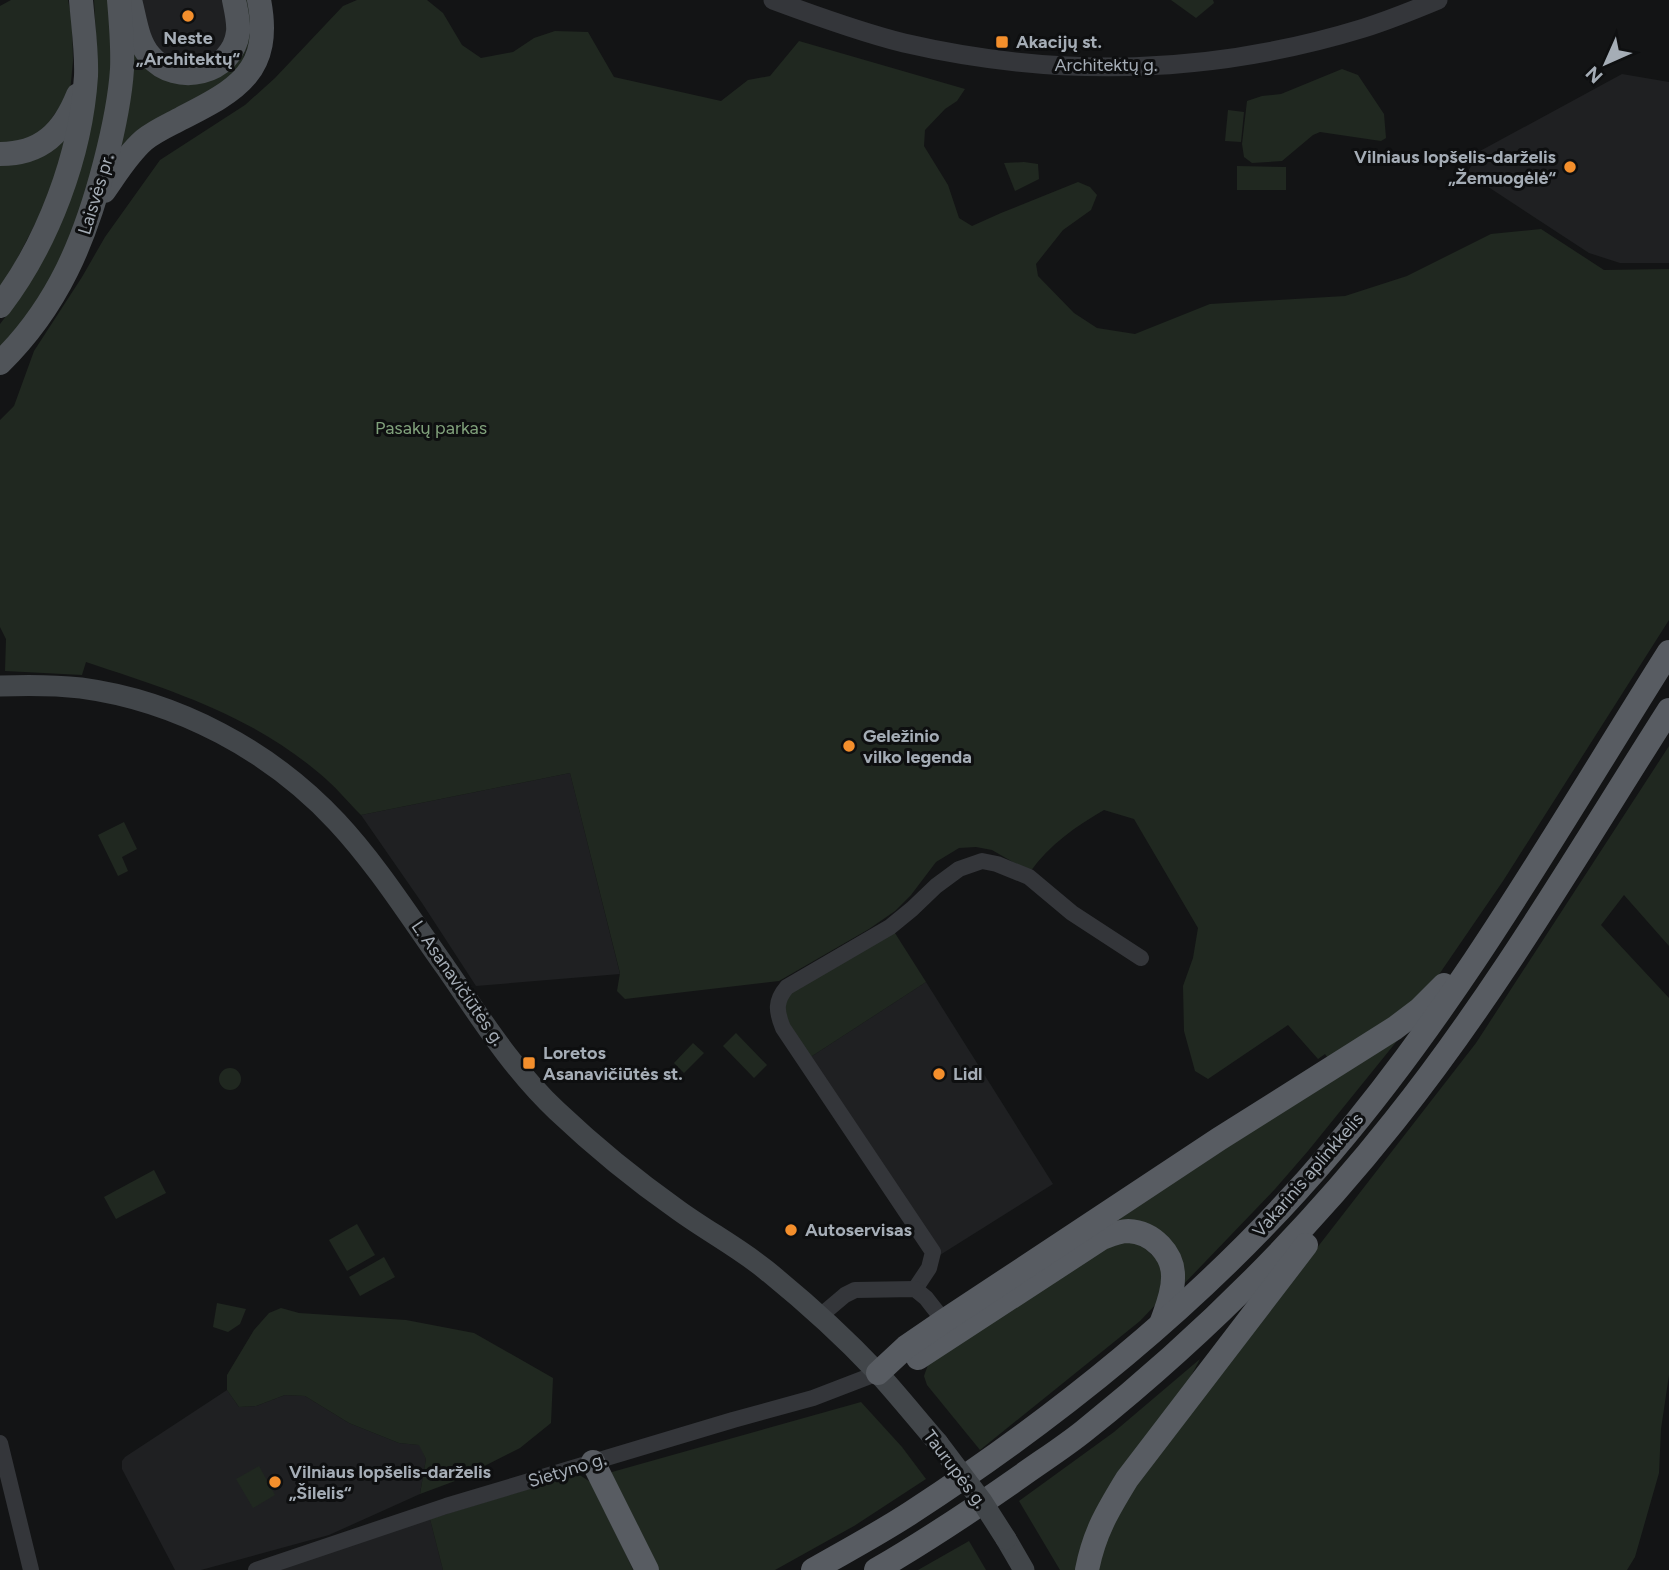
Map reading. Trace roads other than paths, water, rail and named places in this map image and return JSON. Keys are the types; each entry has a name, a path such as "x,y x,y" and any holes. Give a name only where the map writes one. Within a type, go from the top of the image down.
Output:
{"highway":[{"name":"Vakarinis aplinkkelis","path":"813,1570 910,1514 990,1460 1061,1407 1131,1351 1234,1258 1284,1205 1333,1150 1421,1038 1543,855 1669,652"},
{"name":"Vakarinis aplinkkelis","path":"876,1570 967,1514 1081,1433 1199,1333 1291,1242 1396,1119 1500,975 1669,709"},
{"path":"878,1373 906,1347 944,1321 1219,1139 1395,1028 1420,1009 1482,948"},
{"path":"1087,1570 1095,1538 1104,1517 1127,1479 1311,1237 1348,1177"},
{"path":"878,1373 917,1359 1102,1238 1120,1232 1128,1231 1147,1237 1156,1242 1169,1258 1173,1279 1171,1298 1161,1323"},
{"path":"593,1462 647,1570"}],"main road":[{"name":"Laisvės pr.","path":"0,306 27,268 45,231 64,182 79,130 86,74 81,0"},
{"name":"Laisvės pr.","path":"0,363 22,339 62,282 81,242 95,203 115,125 121,79 119,0"},
{"path":"130,0 142,44 150,56 159,64 186,74 210,69 230,52 238,32 234,0"},
{"path":"95,203 130,155 145,140 231,92 243,80 260,51 263,33 259,0"},
{"path":"0,154 31,150 60,129 74,106 86,74"},
{"name":"L. Asanavičiūtės g.","path":"0,686 32,685 84,689 173,711 248,749 306,790 339,823 367,857 502,1046 547,1102 609,1159 680,1212 763,1267 878,1373"},
{"name":"Taurupės g.","path":"878,1373 938,1443 981,1500 1024,1570"}],"street":[{"name":"Architektų g.","path":"773,0 873,34 947,52 1013,62 1117,68 1212,62 1283,49 1374,25 1438,0"},
{"path":"915,1289 929,1268 933,1252 783,1028 776,1006 782,994 788,987 890,927 959,869 982,861 1029,877 1072,913 1141,958"},
{"path":"819,1317 845,1294 855,1290 915,1289 926,1298 944,1321"},
{"name":"Sietyno g.","path":"256,1570 446,1506 813,1398 878,1373"},
{"path":"0,1443 31,1570"}],"place":[{"name":"Neste „Architektų“","path":"188,16"},
{"name":"Akacijų st.","path":"1002,42"},
{"name":"Vilniaus lopšelis-darželis „Žemuogėlė“","path":"1570,167"},
{"name":"Geležinio vilko legenda","path":"849,746"},
{"name":"Loretos Asanavičiūtės st.","path":"529,1063"},
{"name":"Lidl","path":"939,1074"},
{"name":"Autoservisas","path":"791,1230"},
{"name":"Vilniaus lopšelis-darželis „Šilelis“","path":"275,1482"}],"park label":[{"name":"Pasakų parkas","path":"431,428"}]}
